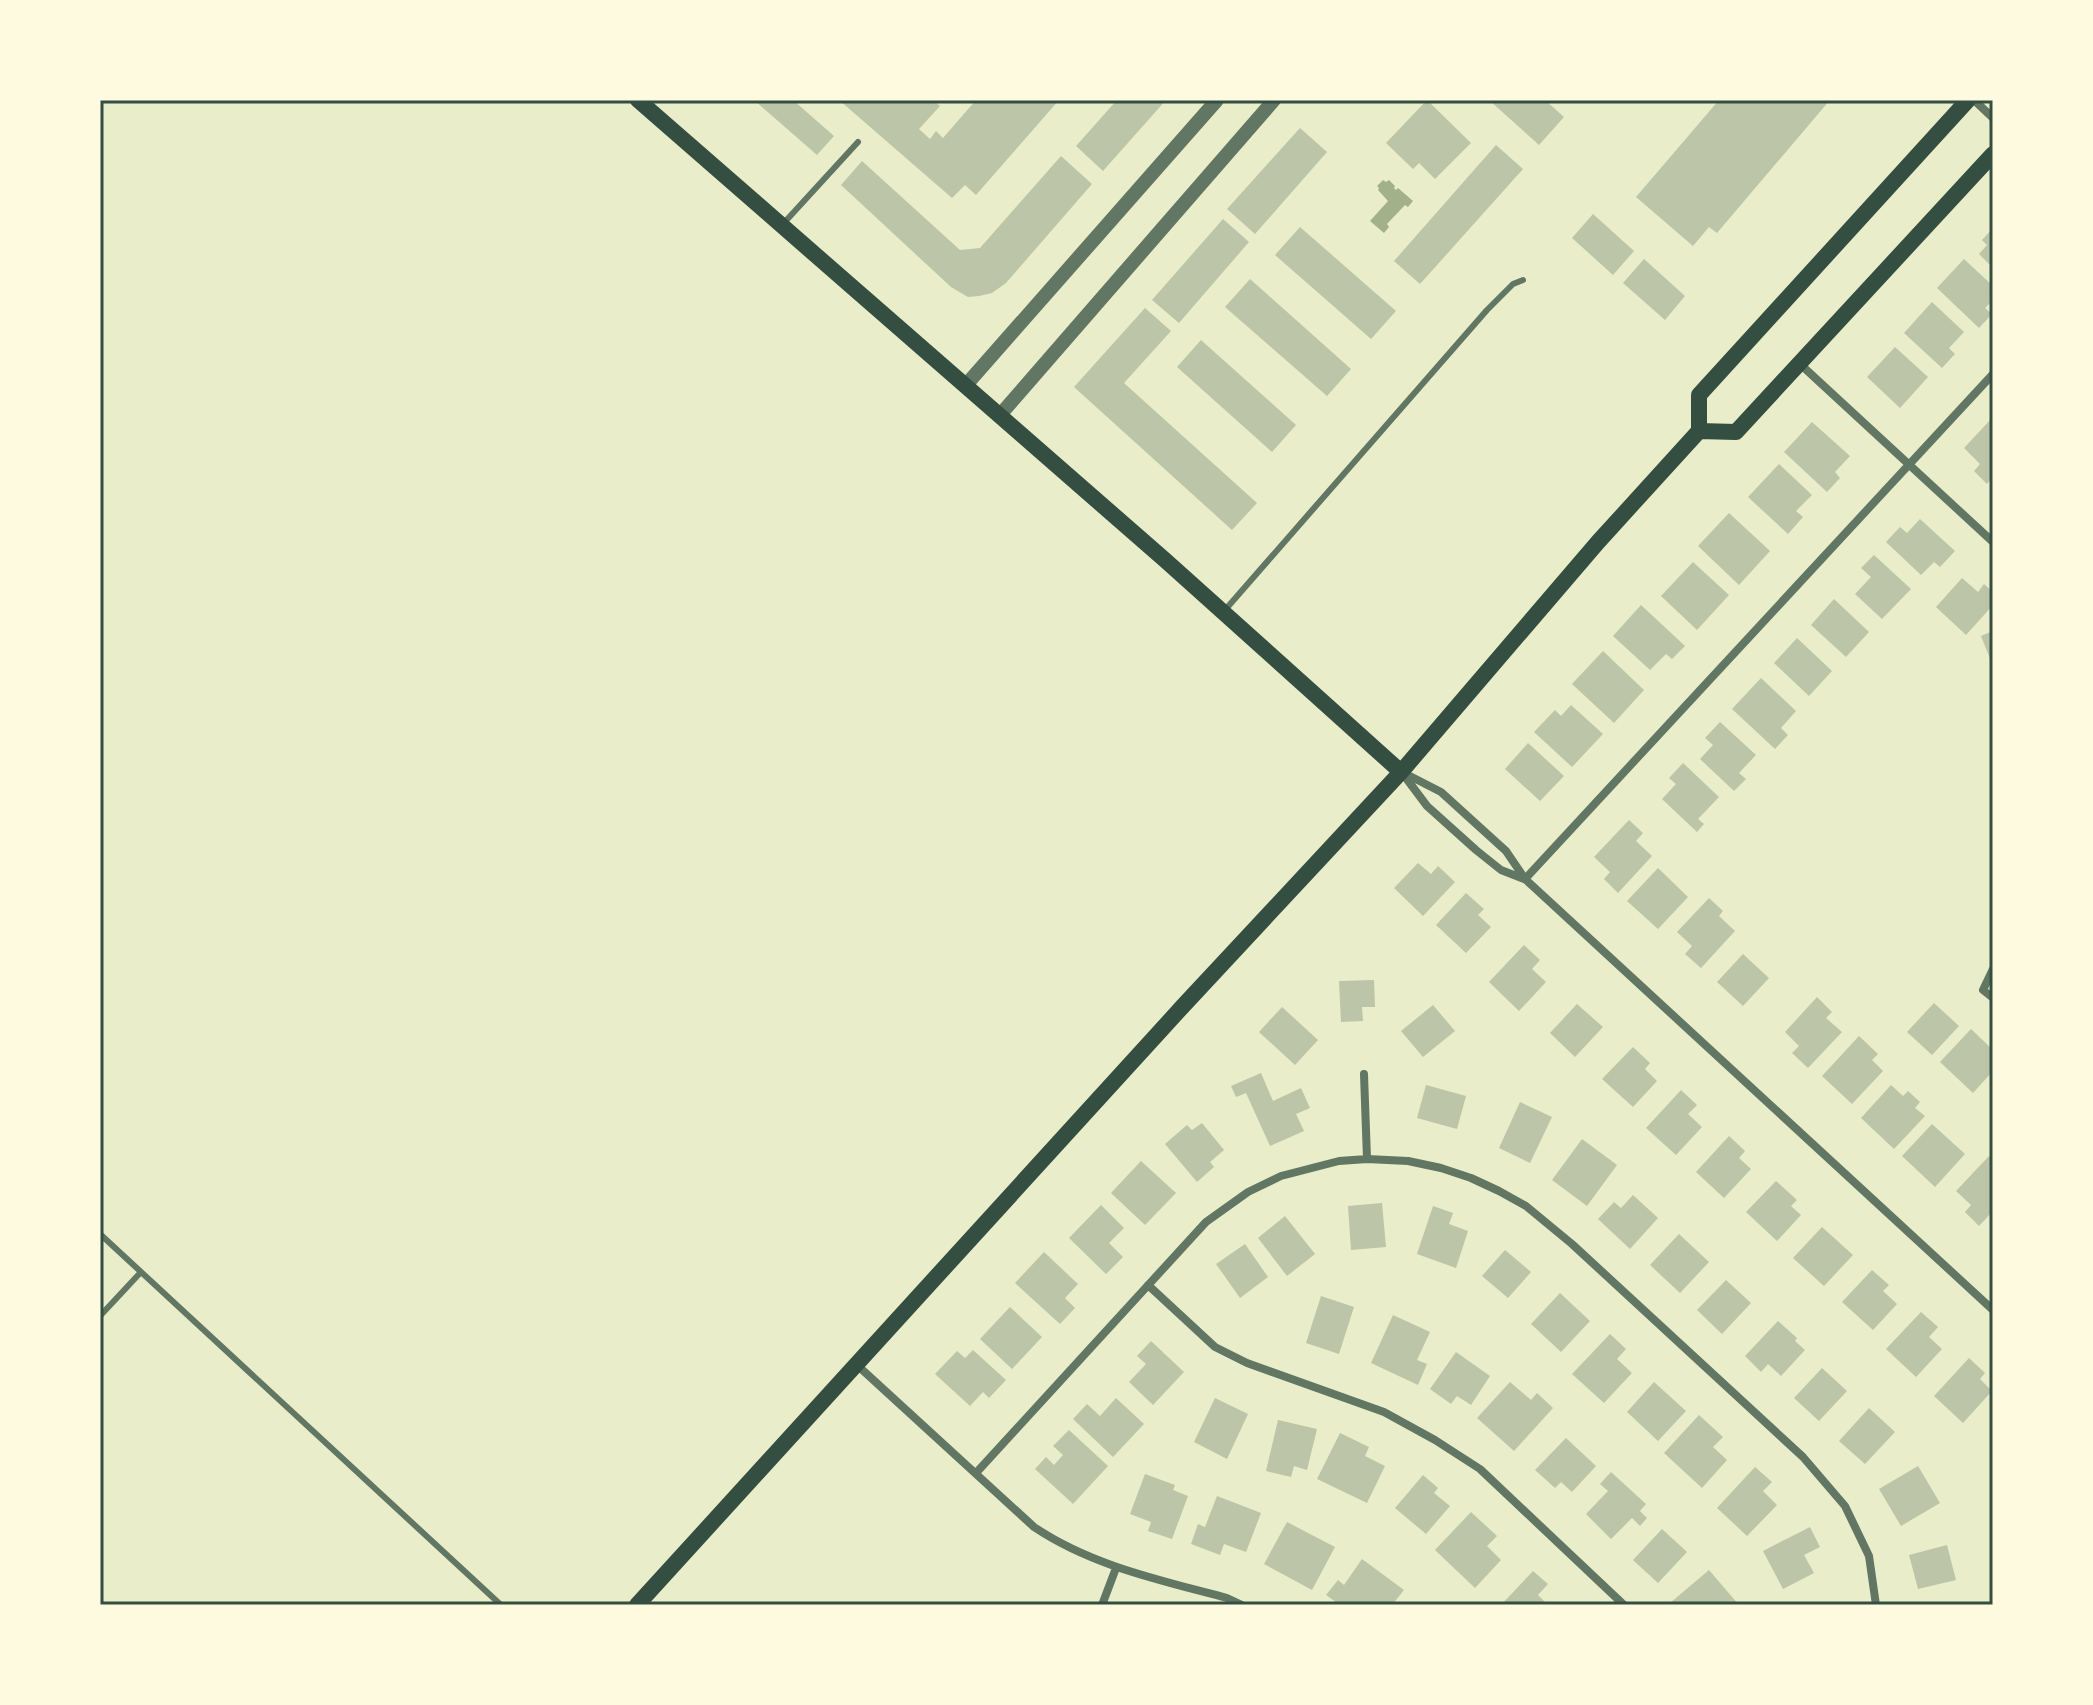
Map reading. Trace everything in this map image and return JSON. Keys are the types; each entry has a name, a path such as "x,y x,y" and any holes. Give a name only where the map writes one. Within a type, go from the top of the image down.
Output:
{"main road":[{"path":"638,100 966,385 1401,772"},
{"path":"637,1605 1183,1006 1401,772 1598,542 1699,431 1699,395 1968,100"},
{"path":"1699,431 1736,432 1993,154"}],"street":[{"path":"966,385 1217,100"},
{"path":"1000,415 1274,100"},
{"path":"1974,100 1993,118"},
{"path":"1800,363 1993,542"},
{"path":"1525,879 1993,374"},
{"path":"1401,772 1427,806 1476,850 1501,870 1525,879"},
{"path":"1401,772 1441,792 1506,851 1525,879 1993,1310"},
{"path":"1993,969 1983,990 1993,998"},
{"path":"1364,1074 1367,1159"},
{"path":"976,1473 1206,1222 1248,1192 1281,1176 1339,1161 1408,1161 1471,1178 1526,1206 1572,1244 1803,1457 1845,1506 1869,1556 1876,1605"},
{"path":"1148,1285 1215,1347 1247,1363 1384,1412 1480,1469 1624,1605"},
{"path":"857,1365 1034,1527 1051,1539 1116,1568 1227,1598 1242,1605"},
{"path":"1102,1605 1116,1568"}],"lane":[{"path":"782,225 858,142"},
{"path":"1222,613 1487,310 1513,284 1523,280"},
{"path":"100,1234 501,1605"},
{"path":"100,1316 141,1272"}],"shaded area":[{"path":"1383,180 1389,180 1396,190 1398,188 1413,201 1387,224 1389,227 1384,233 1370,221 1388,201 1377,186"}],"building":[{"path":"754,100 793,100 834,136 817,155"},
{"path":"839,100 933,100 940,106 919,129 930,139 936,131 943,138 976,100 1059,100 976,195 965,185 952,198"},
{"path":"1117,100 1166,100 1103,171 1076,146"},
{"path":"1427,100 1471,143 1435,179 1419,163 1413,169 1386,143"},
{"path":"1489,100 1545,100 1564,117 1539,145"},
{"path":"1719,100 1830,100 1717,233 1709,227 1693,246 1636,197"},
{"path":"1300,128 1327,152 1255,234 1227,209"},
{"path":"1496,145 1523,169 1420,284 1394,261"},
{"path":"1061,156 1092,184 1006,283 992,293 979,296 968,297 951,287 841,185 862,161 960,250 980,248"},
{"path":"1593,214 1634,251 1613,275 1572,238"},
{"path":"1223,219 1249,242 1179,323 1152,300"},
{"path":"1300,227 1396,311 1371,339 1275,255"},
{"path":"1993,228 1993,268 1979,254 1987,245 1982,240"},
{"path":"1644,259 1685,296 1665,320 1623,283"},
{"path":"1964,259 1993,286 1993,300 1985,308 1992,314 1979,328 1937,288"},
{"path":"1250,279 1351,369 1327,396 1225,307"},
{"path":"1932,302 1964,332 1949,348 1955,354 1942,368 1904,333"},
{"path":"1145,308 1171,331 1124,383 1257,503 1232,530 1074,387"},
{"path":"1201,340 1296,425 1272,452 1177,367"},
{"path":"1895,347 1928,377 1900,408 1867,377"},
{"path":"1993,417 1993,477 1987,484 1974,471 1980,464 1964,448"},
{"path":"1812,422 1850,456 1835,472 1840,478 1827,492 1784,452"},
{"path":"1779,464 1812,495 1796,511 1803,517 1788,534 1748,497"},
{"path":"1729,513 1770,551 1739,585 1698,546"},
{"path":"1920,519 1955,551 1940,567 1934,562 1921,575 1886,542 1900,527 1907,533"},
{"path":"1874,555 1911,589 1882,619 1855,594 1871,577 1861,568"},
{"path":"1693,562 1729,595 1697,630 1661,596"},
{"path":"1962,578 1978,592 1984,584 1993,592 1993,605 1966,635 1936,607"},
{"path":"1834,599 1869,632 1846,657 1811,625"},
{"path":"1641,605 1685,646 1672,659 1666,654 1650,670 1613,636"},
{"path":"1993,631 1993,666 1981,636"},
{"path":"1797,638 1832,671 1809,696 1774,663"},
{"path":"1603,651 1644,690 1614,723 1572,684"},
{"path":"1761,678 1796,711 1781,728 1788,735 1775,749 1732,709"},
{"path":"1571,705 1603,734 1572,767 1534,732 1555,710 1561,716"},
{"path":"1720,722 1756,755 1739,773 1746,779 1734,791 1700,759 1713,745 1705,738"},
{"path":"1528,743 1564,776 1540,801 1505,769"},
{"path":"1683,763 1719,797 1698,819 1704,824 1697,832 1662,799 1676,784 1669,778"},
{"path":"1629,820 1643,833 1636,841 1652,856 1618,893 1604,879 1610,872 1594,857"},
{"path":"1418,863 1431,874 1438,866 1455,882 1423,916 1394,888"},
{"path":"1658,868 1688,897 1658,929 1627,901"},
{"path":"1466,893 1484,909 1478,915 1491,927 1466,953 1436,925"},
{"path":"1709,898 1723,911 1719,916 1735,931 1701,968 1685,954 1692,946 1677,932"},
{"path":"1524,945 1540,960 1532,969 1546,982 1519,1011 1489,982"},
{"path":"1743,954 1769,978 1743,1006 1717,982"},
{"path":"1374,980 1375,1007 1362,1007 1363,1021 1341,1022 1339,981"},
{"path":"1817,997 1832,1012 1826,1018 1842,1032 1808,1068 1792,1053 1799,1046 1785,1032"},
{"path":"1934,1003 1959,1026 1932,1055 1907,1032"},
{"path":"1577,1004 1603,1027 1575,1057 1550,1033"},
{"path":"1433,1005 1455,1031 1423,1057 1401,1031"},
{"path":"1282,1007 1318,1040 1295,1065 1259,1032"},
{"path":"1971,1029 1993,1050 1993,1071 1973,1093 1940,1062"},
{"path":"1859,1036 1878,1054 1872,1060 1883,1071 1852,1104 1822,1076"},
{"path":"1633,1047 1650,1063 1645,1069 1657,1081 1633,1107 1602,1079"},
{"path":"1261,1073 1273,1101 1301,1088 1310,1108 1296,1114 1304,1131 1270,1146 1246,1093 1236,1097 1231,1086"},
{"path":"1426,1085 1466,1096 1457,1129 1417,1118"},
{"path":"1891,1085 1903,1096 1908,1091 1920,1102 1915,1108 1925,1116 1894,1149 1861,1118"},
{"path":"1681,1090 1697,1105 1688,1114 1702,1127 1676,1155 1646,1128"},
{"path":"1520,1102 1552,1117 1530,1163 1499,1148"},
{"path":"1202,1123 1224,1150 1210,1162 1214,1167 1197,1182 1165,1144 1187,1125 1192,1130"},
{"path":"1932,1124 1965,1154 1935,1187 1902,1156"},
{"path":"1729,1136 1745,1151 1739,1158 1751,1169 1724,1198 1696,1172"},
{"path":"1582,1139 1617,1165 1587,1206 1552,1180"},
{"path":"1989,1156 1993,1160 1993,1211 1979,1226 1965,1212 1971,1205 1956,1191"},
{"path":"1141,1161 1176,1193 1145,1225 1111,1193"},
{"path":"1776,1181 1797,1200 1791,1206 1801,1215 1777,1241 1746,1212"},
{"path":"1633,1195 1658,1218 1630,1249 1598,1219 1614,1202 1621,1208"},
{"path":"1382,1203 1386,1247 1351,1250 1348,1206"},
{"path":"1101,1205 1124,1228 1109,1243 1123,1257 1106,1274 1069,1238"},
{"path":"1433,1206 1453,1213 1449,1224 1468,1231 1456,1268 1417,1254"},
{"path":"1285,1216 1315,1254 1287,1276 1258,1238"},
{"path":"1822,1227 1853,1255 1824,1286 1793,1258"},
{"path":"1679,1234 1709,1262 1680,1293 1650,1265"},
{"path":"1245,1244 1268,1277 1240,1298 1216,1264"},
{"path":"1505,1250 1531,1272 1508,1298 1482,1276"},
{"path":"1044,1252 1078,1284 1065,1298 1075,1308 1060,1324 1015,1283"},
{"path":"1872,1270 1889,1285 1883,1291 1897,1304 1873,1330 1842,1302"},
{"path":"1726,1280 1751,1303 1722,1334 1697,1310"},
{"path":"1560,1293 1590,1321 1561,1352 1531,1324"},
{"path":"1321,1296 1354,1307 1339,1354 1306,1343"},
{"path":"1010,1307 1042,1337 1012,1369 980,1339"},
{"path":"1921,1312 1938,1327 1929,1337 1942,1349 1916,1377 1886,1349"},
{"path":"1393,1315 1430,1332 1417,1360 1427,1364 1418,1385 1371,1363"},
{"path":"1778,1321 1805,1350 1781,1376 1768,1364 1761,1372 1745,1356"},
{"path":"1610,1334 1626,1349 1617,1359 1632,1373 1604,1403 1572,1374"},
{"path":"1151,1341 1184,1372 1153,1405 1129,1382 1146,1364 1137,1356"},
{"path":"973,1350 1006,1380 989,1398 983,1392 970,1406 935,1374 957,1351 965,1358"},
{"path":"1456,1352 1490,1376 1471,1405 1457,1396 1451,1404 1430,1389"},
{"path":"1969,1358 1985,1373 1980,1379 1992,1391 1963,1423 1934,1396"},
{"path":"1822,1368 1847,1391 1819,1421 1794,1398"},
{"path":"1510,1382 1531,1400 1537,1393 1553,1408 1514,1451 1477,1418"},
{"path":"1654,1382 1686,1411 1658,1441 1627,1412"},
{"path":"1116,1398 1144,1424 1113,1457 1073,1419 1087,1404 1100,1416"},
{"path":"1215,1398 1248,1414 1227,1459 1194,1442"},
{"path":"1869,1408 1895,1432 1865,1464 1839,1441"},
{"path":"1699,1415 1723,1437 1713,1447 1727,1460 1702,1488 1664,1453"},
{"path":"1278,1420 1317,1429 1307,1470 1294,1466 1291,1477 1266,1471"},
{"path":"1069,1430 1108,1466 1073,1504 1035,1469 1046,1457 1054,1465 1063,1455 1053,1446"},
{"path":"1340,1433 1369,1447 1365,1456 1385,1466 1367,1503 1317,1479"},
{"path":"1566,1438 1596,1466 1572,1492 1561,1482 1555,1488 1535,1470"},
{"path":"1918,1466 1940,1503 1901,1526 1879,1489"},
{"path":"1755,1467 1772,1482 1763,1491 1777,1505 1747,1536 1717,1508"},
{"path":"1611,1472 1646,1504 1640,1511 1647,1518 1640,1526 1632,1518 1611,1539 1586,1514 1608,1491 1600,1484"},
{"path":"1145,1474 1175,1485 1173,1490 1188,1496 1172,1539 1148,1531 1151,1522 1130,1514"},
{"path":"1423,1475 1438,1488 1434,1493 1450,1506 1426,1534 1395,1508"},
{"path":"1217,1496 1261,1513 1246,1552 1224,1544 1220,1555 1191,1544 1198,1524 1205,1527"},
{"path":"1471,1512 1497,1536 1487,1546 1501,1560 1475,1588 1435,1550"},
{"path":"1287,1522 1335,1547 1312,1590 1264,1564"},
{"path":"1810,1527 1820,1547 1804,1555 1814,1573 1783,1589 1763,1551"},
{"path":"1662,1529 1687,1552 1658,1583 1633,1560"},
{"path":"1947,1545 1956,1580 1918,1589 1909,1555"},
{"path":"1362,1559 1404,1590 1392,1605 1340,1605 1326,1595 1338,1580 1344,1585"},
{"path":"1709,1570 1739,1605 1670,1603"},
{"path":"1533,1571 1548,1584 1538,1595 1548,1605 1501,1605"}]}
